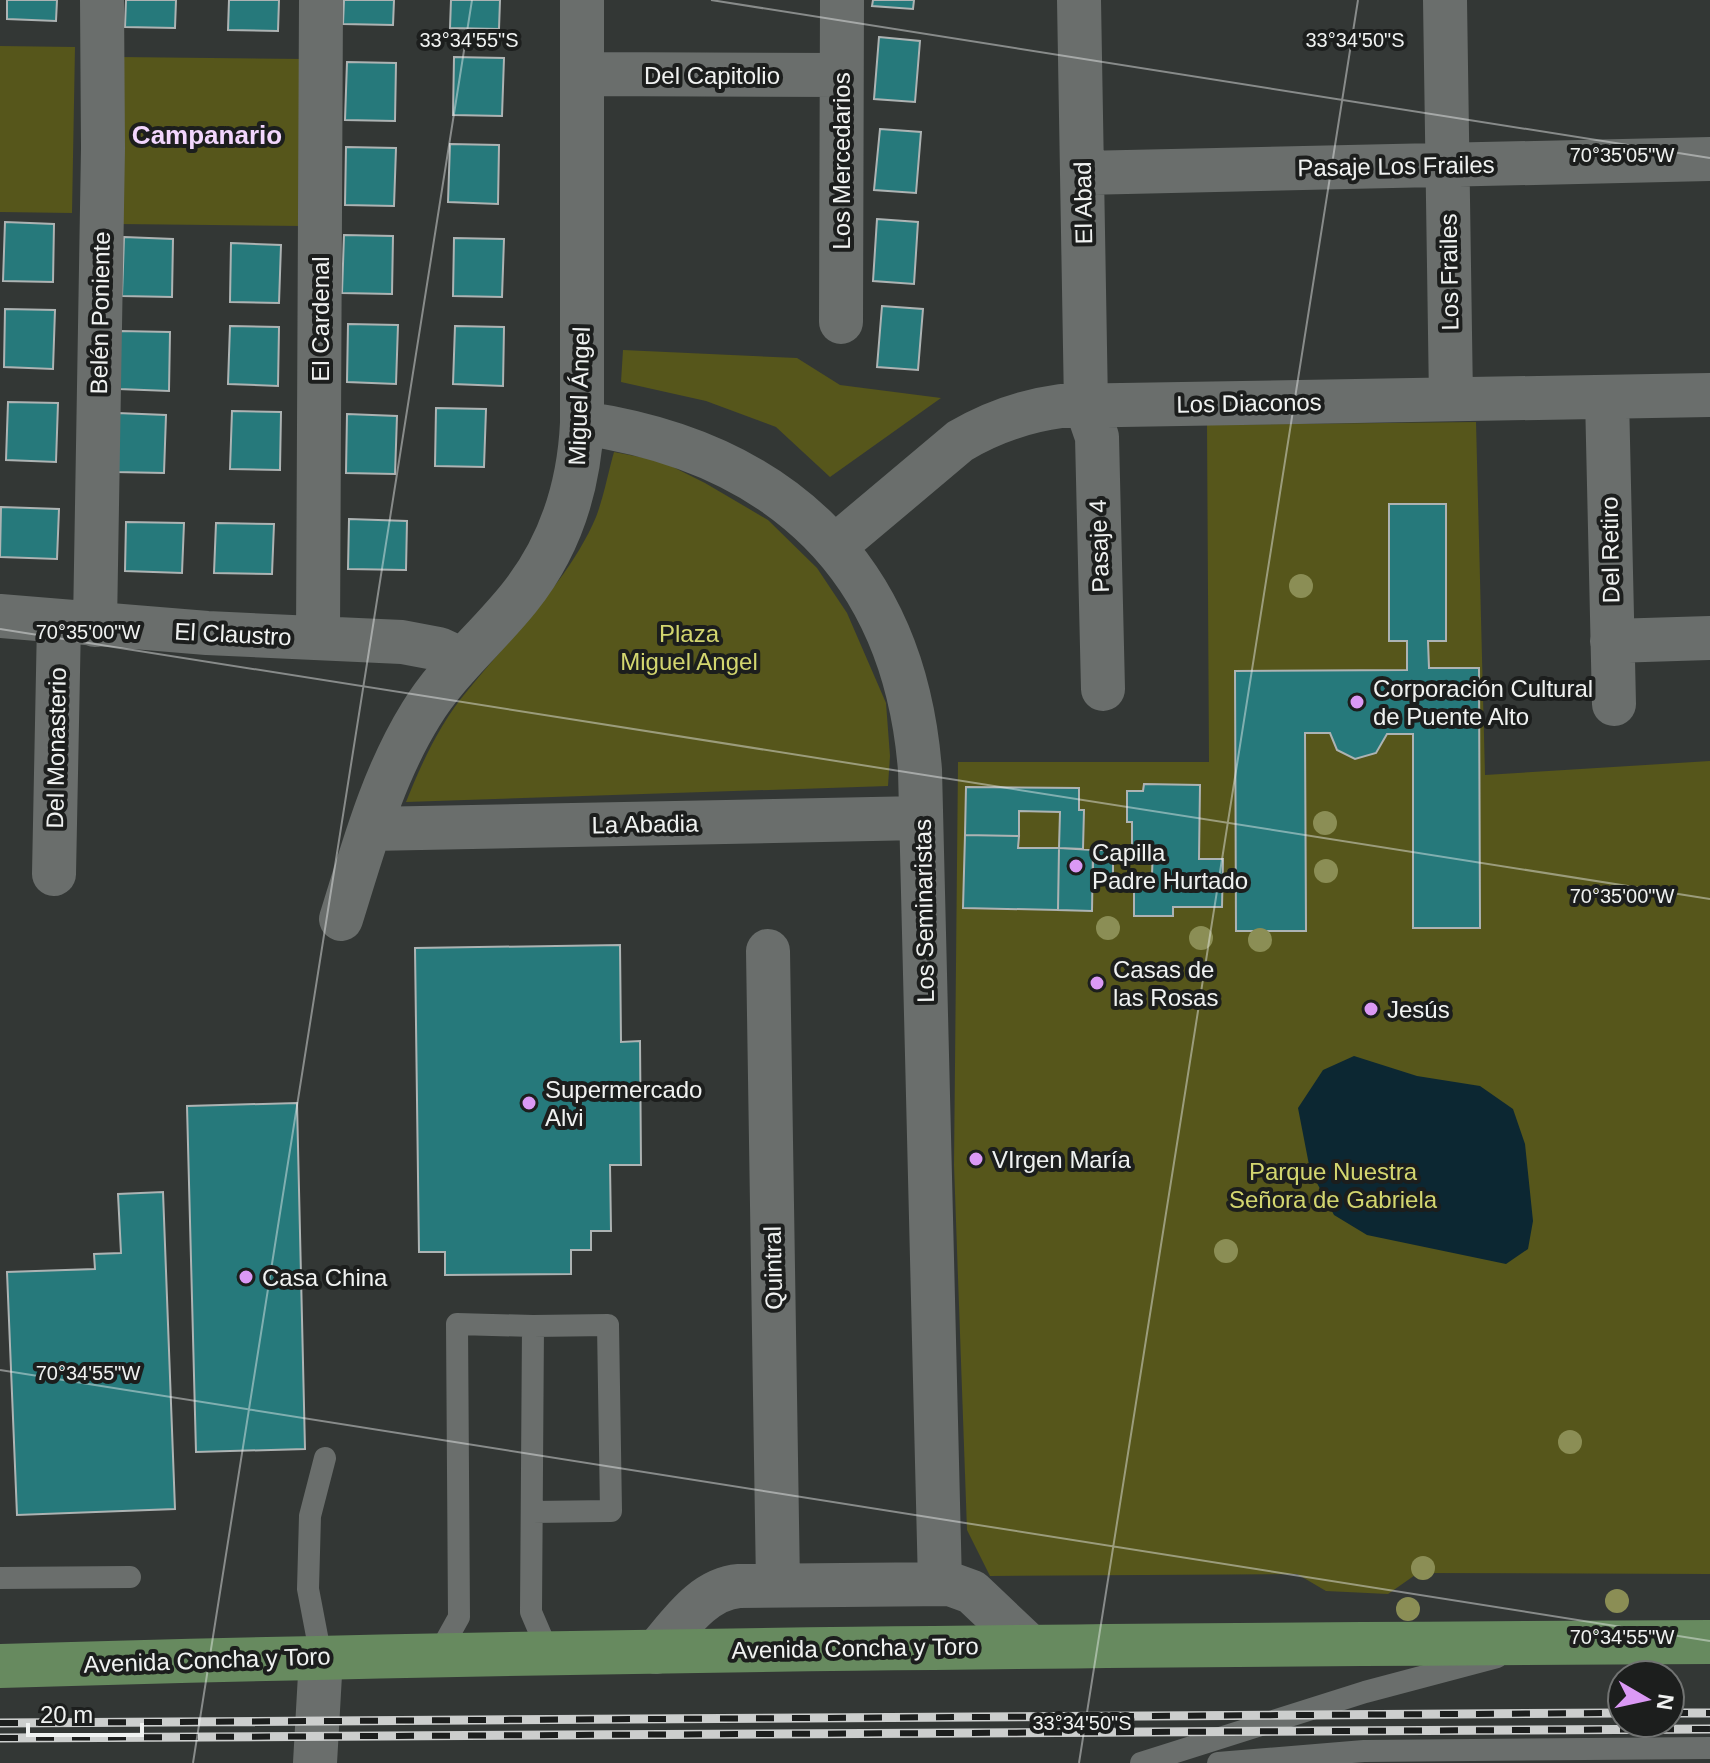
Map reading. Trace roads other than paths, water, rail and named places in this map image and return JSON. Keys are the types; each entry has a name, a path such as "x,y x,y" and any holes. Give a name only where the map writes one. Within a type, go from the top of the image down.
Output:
{"main road":[{"name":"Avenida Concha y Toro","path":"0,1666 321,1657 1029,1646 1710,1642"}],"street":[{"name":"Belén Poniente","path":"77,624 103,148 102,0"},
{"name":"El Cardenal","path":"318,638 321,0"},
{"name":"Miguel Ángel","path":"341,919 387,781 406,739 423,711 463,660 519,598 548,553 569,505 578,468 582,423 582,0"},
{"name":"Los Mercedarios","path":"841,322 842,0"},
{"name":"El Abad","path":"1079,0 1086,405"},
{"name":"Los Frailes","path":"1445,0 1451,399"},
{"name":"Del Capitolio","path":"582,74 841,75"},
{"name":"Pasaje Los Frailes","path":"1082,173 1710,159"},
{"name":"Los Diaconos","path":"834,547 960,441 983,428 1037,409 1086,405 1710,395"},
{"name":"Del Retiro","path":"1607,397 1614,704"},
{"name":"Pasaje 4","path":"1086,405 1097,437 1103,689"},
{"name":"Los Seminaristas","path":"582,423 655,437 724,463 783,500 834,547 878,611 908,686 917,728 921,818 940,1584"},
{"name":"El Claustro","path":"0,616 77,624 420,645 463,660"},
{"name":"Del Monasterio","path":"54,874 77,624"},
{"path":"1612,641 1710,638"},
{"name":"La Abadia","path":"370,829 921,818"},
{"name":"Quintral","path":"768,951 778,1585"},
{"path":"656,1652 699,1605 719,1590 778,1585 960,1586 972,1592 1029,1646"},
{"path":"315,1763 321,1657"}],"lane":[{"path":"432,1655 444,1644 459,1617 457,1324 608,1325 611,1511 532,1512"},
{"path":"533,1326 531,1612 543,1640 555,1653"},
{"path":"321,1657 308,1589 310,1516 325,1458"},
{"path":"0,1578 130,1577"},
{"path":"1141,1763 1365,1692 1548,1643"},
{"path":"1218,1763 1364,1751 1710,1748"}],"water":[{"path":"1354,1056 1417,1076 1480,1086 1513,1109 1525,1144 1533,1221 1528,1249 1506,1264 1367,1235 1334,1215 1310,1170 1298,1108 1323,1070"}],"railway":[{"path":"0,1723 1606,1713"},
{"path":"1686,1713 1710,1713"},
{"path":"0,1738 1710,1729"}],"place":[{"name":"Corporación Cultural de Puente Alto","path":"1357,702"},
{"name":"Capilla Padre Hurtado","path":"1076,866"},
{"name":"Casas de las Rosas","path":"1097,983"},
{"name":"Jesús","path":"1371,1009"},
{"name":"Supermercado Alvi","path":"529,1103"},
{"name":"VIrgen María","path":"976,1159"},
{"name":"Casa China","path":"246,1277"}],"district":[{"name":"Campanario","path":"207,135"}],"park label":[{"name":"Plaza Miguel Angel","path":"689,647"},
{"name":"Parque Nuestra Señora de Gabriela","path":"1333,1185"}]}
